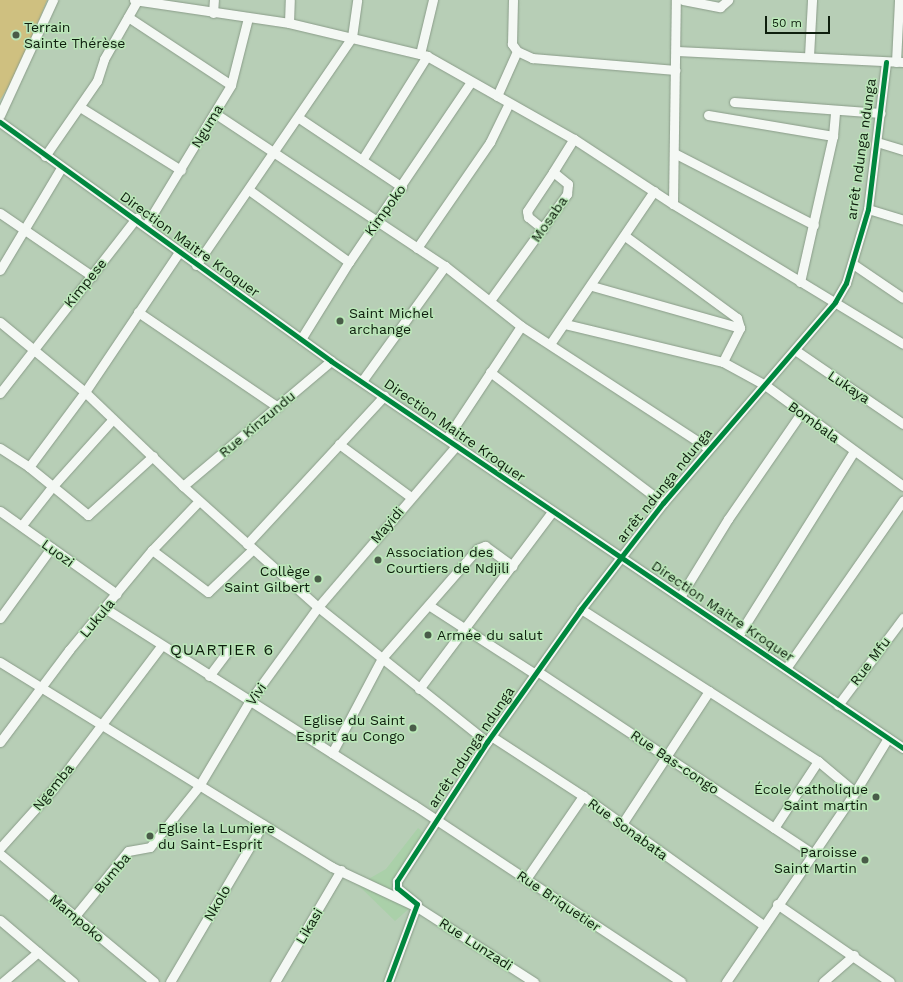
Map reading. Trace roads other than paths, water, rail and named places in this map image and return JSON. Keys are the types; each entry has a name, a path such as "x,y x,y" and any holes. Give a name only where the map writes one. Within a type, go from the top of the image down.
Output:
{"street":[{"path":"0,115 53,0"},
{"path":"134,0 213,13 289,23 423,55 574,138 673,204 903,344"},
{"path":"45,156 80,107 137,0"},
{"path":"213,13 214,0"},
{"path":"289,23 290,0"},
{"path":"196,265 274,155 352,37 357,0"},
{"path":"362,160 423,55 433,0"},
{"path":"513,0 512,44 517,50 532,58 676,70"},
{"path":"673,204 676,154 676,0"},
{"path":"683,0 720,6 728,0"},
{"path":"809,56 812,0"},
{"path":"677,51 809,56 900,62 900,0"},
{"path":"128,17 231,85"},
{"name":"Nguma","path":"146,225 216,114 231,85 248,18"},
{"path":"497,96 517,50"},
{"name":"arrêt ndunga ndunga","path":"417,907 415,900 399,889 396,883 489,739 581,609 662,503 835,302 853,264 868,209 881,113 886,62"},
{"name":"Kimpoko","path":"301,339 375,221 402,187 471,82"},
{"path":"734,102 835,111 881,113"},
{"path":"418,248 490,142 509,103"},
{"path":"80,107 181,170"},
{"path":"800,282 833,136 835,111"},
{"path":"216,114 274,155 445,266 491,299 521,326 708,448"},
{"path":"708,115 833,136"},
{"path":"299,118 402,187"},
{"name":"Direction Maitre Kroquer","path":"0,122 61,168 146,225 196,265 331,361 447,438 552,512 787,668 838,705 888,738 902,744"},
{"path":"543,229 526,214 574,138"},
{"path":"877,142 903,150"},
{"path":"676,154 814,225"},
{"path":"0,270 61,168"},
{"name":"Mosaba","path":"491,299 543,229 568,190 568,184 553,172"},
{"path":"249,190 349,262"},
{"path":"550,344 592,286 654,191"},
{"path":"868,209 903,220"},
{"path":"0,213 23,232 92,276"},
{"name":"Kimpese","path":"0,393 136,218"},
{"path":"625,236 734,315 740,328"},
{"path":"29,467 85,392 180,252"},
{"path":"853,264 903,298"},
{"path":"362,381 445,266"},
{"path":"592,286 740,328"},
{"path":"138,312 278,406"},
{"name":"Rue Sonabata","path":"0,322 35,349 85,392 199,501 318,607 419,689 489,739 583,796 763,925"},
{"name":"Bombala","path":"565,324 723,362 765,385 903,486"},
{"path":"447,438 521,326"},
{"path":"723,362 740,328"},
{"name":"Lukaya","path":"795,350 903,424"},
{"name":"Rue Kinzundu","path":"183,486 331,361"},
{"path":"490,372 662,503"},
{"path":"152,550 208,592 339,444 384,396"},
{"path":"680,597 728,519 801,412"},
{"path":"22,526 52,486 113,419"},
{"path":"339,444 411,497"},
{"name":"Mayidi","path":"318,607 457,445"},
{"path":"0,448 29,467 90,514 153,456"},
{"path":"738,636 854,451"},
{"name":"Lukula","path":"0,742 44,687 69,650 106,609 152,550 199,501"},
{"path":"787,668 903,501"},
{"name":"Luozi","path":"0,511 117,594"},
{"path":"419,689 466,630 552,512"},
{"path":"332,754 382,658 430,606 481,547 513,566"},
{"path":"0,618 51,548"},
{"name":"Rue Bas-congo","path":"430,606 666,756 812,853"},
{"name":"Vivi","path":"199,786 250,702 318,607"},
{"name":"Rue Briquetier","path":"106,609 161,646 437,820 677,981"},
{"path":"581,609 818,761 856,792"},
{"name":"Rue Mfu","path":"838,705 903,618"},
{"path":"103,723 161,646"},
{"path":"209,676 227,652"},
{"path":"0,662 103,723 199,786 263,824 342,870 417,907 392,981"},
{"path":"622,824 709,691"},
{"name":"Ngemba","path":"0,848 103,723"},
{"path":"726,982 777,904 856,792 888,738"},
{"path":"774,828 818,761"},
{"name":"Bumba","path":"75,916 128,851 150,847 199,786"},
{"path":"526,879 583,796"},
{"name":"Nkolo","path":"170,982 263,824"},
{"name":"Mampoko","path":"0,854 154,982"},
{"name":"Likasi","path":"275,982 342,870"},
{"path":"777,904 854,955 890,982"},
{"name":"Rue Lunzadi","path":"417,907 534,982"},
{"path":"0,920 73,982"},
{"path":"3,982 38,952"},
{"path":"823,982 854,955"}],"place":[{"name":"Terrain Sainte Thérèse","path":"16,35"},
{"name":"Saint Michel archange","path":"340,321"},
{"name":"Association des Courtiers de Ndjili","path":"378,560"},
{"name":"Collège Saint Gilbert","path":"318,579"},
{"name":"Armée du salut","path":"428,635"},
{"name":"Eglise du Saint Esprit au Congo","path":"413,728"},
{"name":"École catholique Saint martin","path":"876,797"},
{"name":"Eglise la Lumiere du Saint-Esprit","path":"150,836"},
{"name":"Paroisse Saint Martin","path":"865,860"}],"district":[{"name":"QUARTIER 6","path":"222,650"}]}
